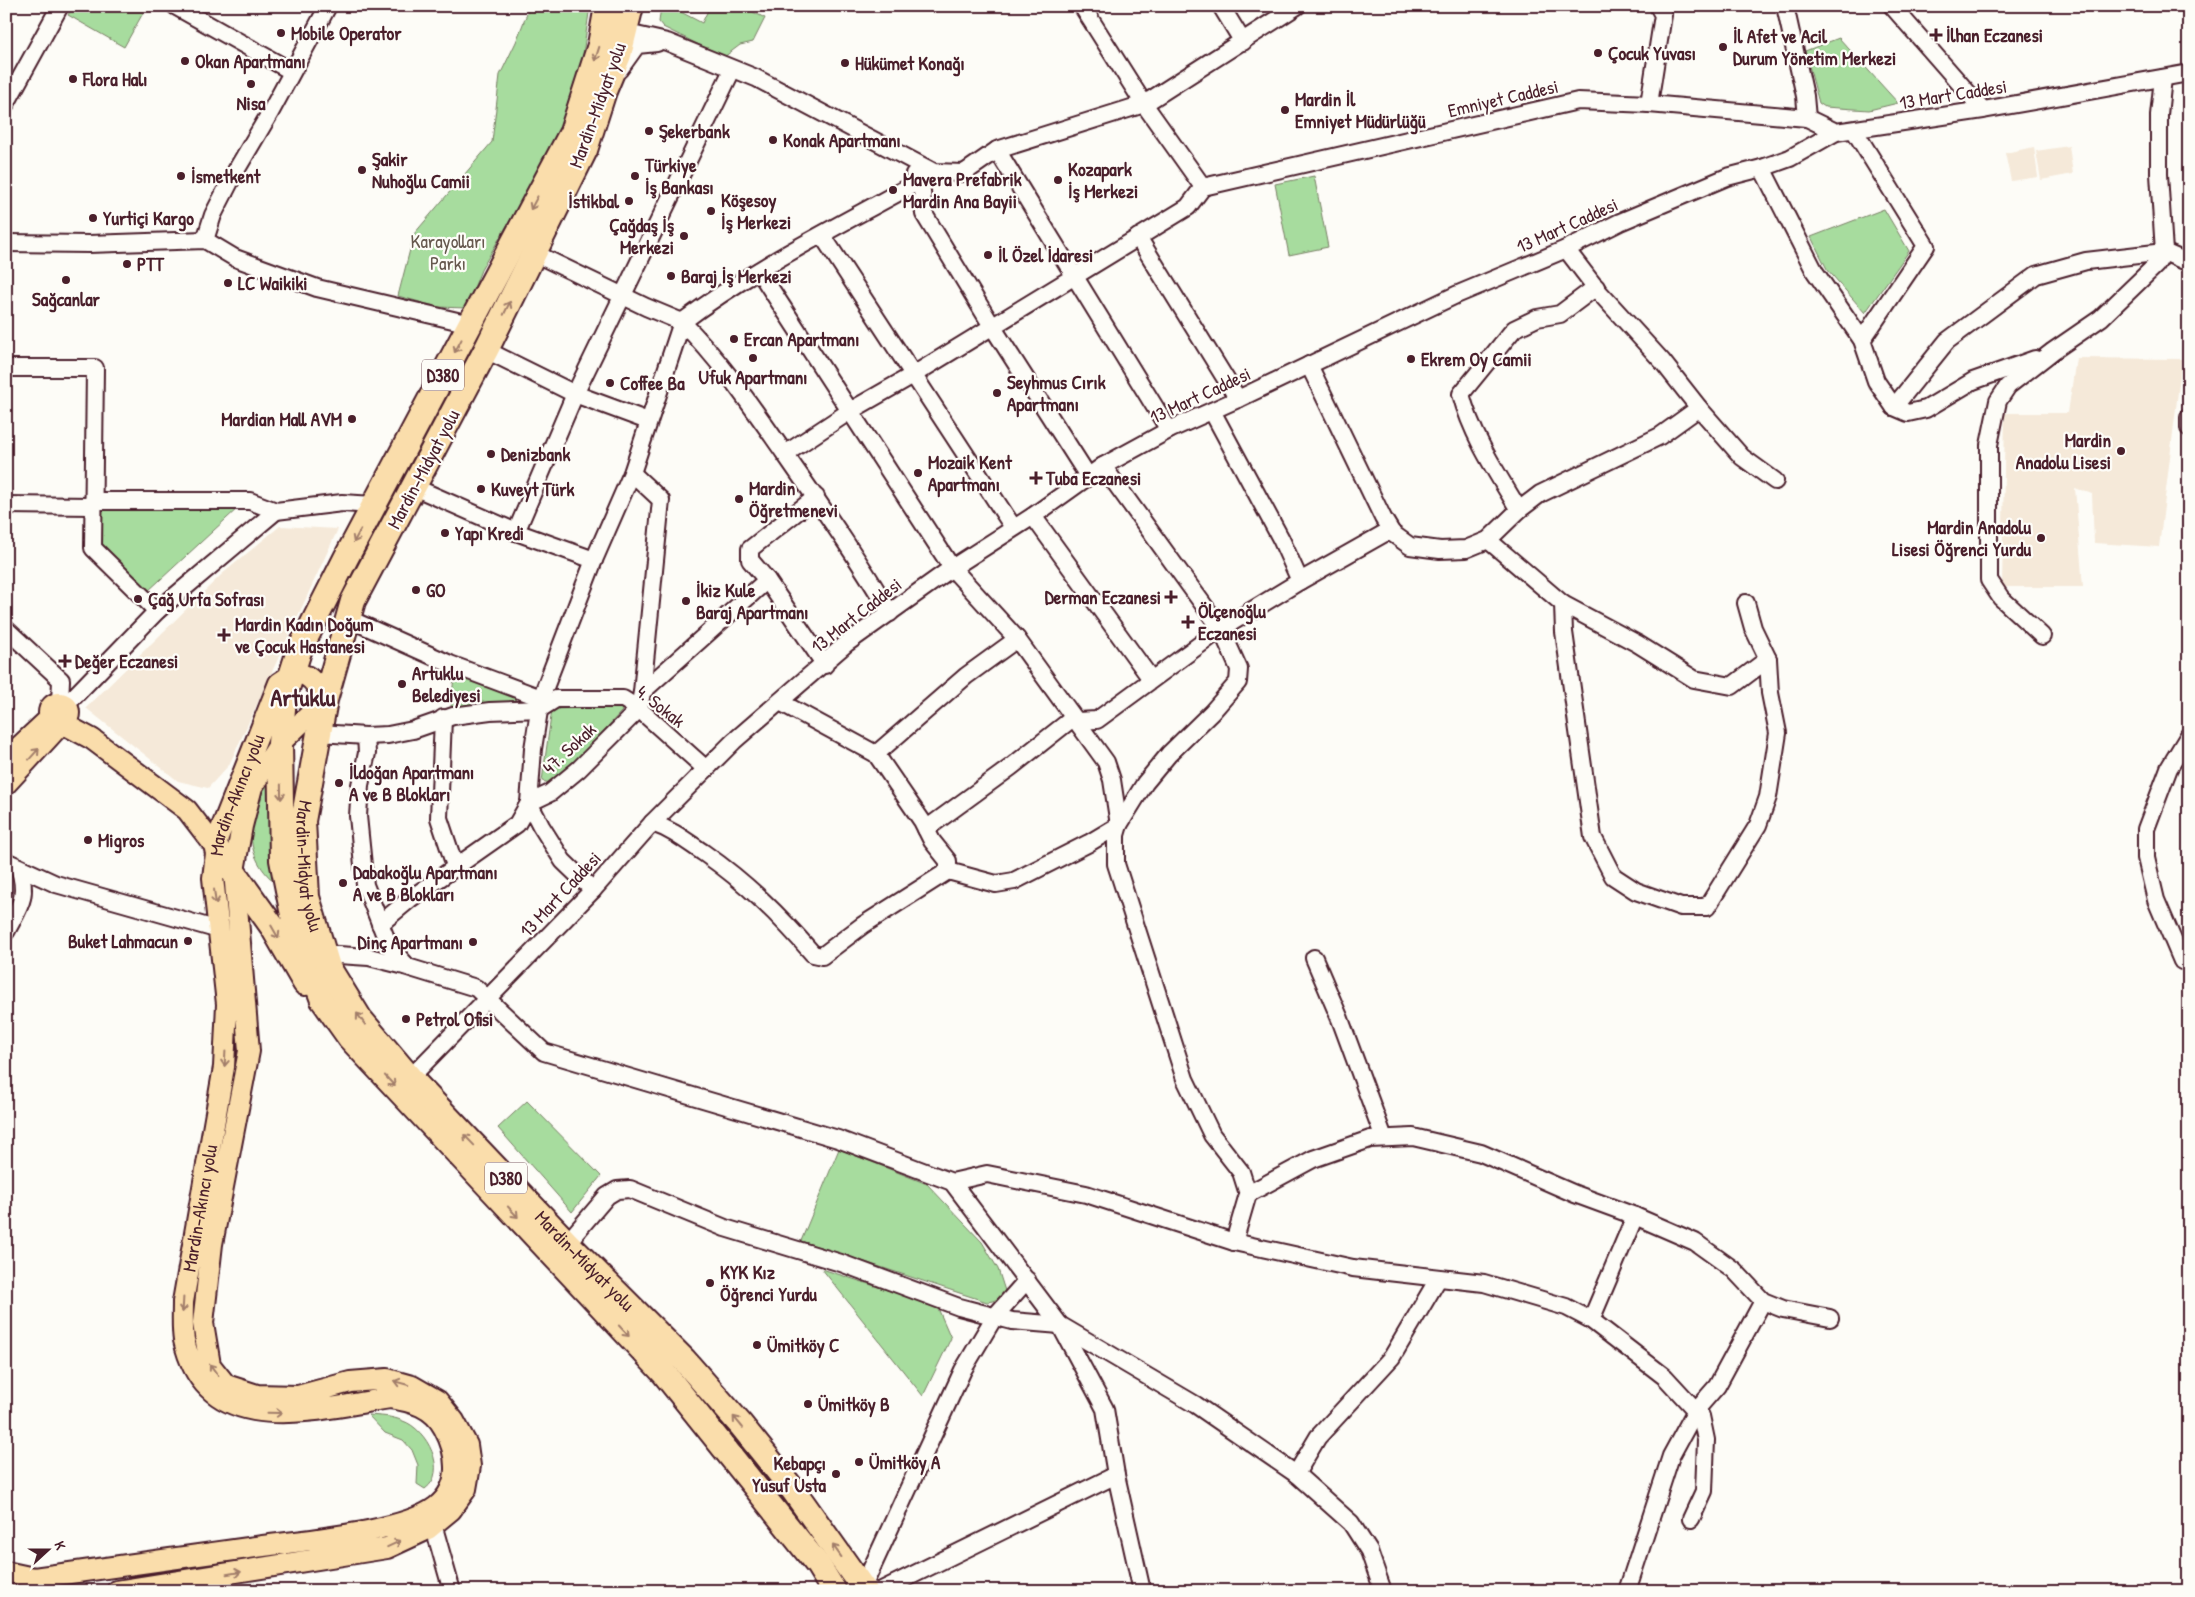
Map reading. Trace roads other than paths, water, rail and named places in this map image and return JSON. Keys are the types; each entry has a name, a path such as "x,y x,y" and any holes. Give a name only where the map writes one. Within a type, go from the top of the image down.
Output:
{"highway":[{"name":"Mardin-Midyat yolu","path":"631,6 611,22 600,45 572,132 374,505 285,679 280,743 282,860 295,925 323,1000 350,1038 664,1373 818,1565 834,1591"},
{"name":"Mardin-Midyat yolu","path":"611,22 618,56 604,91 585,150 486,350 353,601 325,700 303,822 307,897 328,967 360,1019 410,1078 567,1242 684,1360 741,1425 871,1590"},
{"path":"217,849 272,926 303,981 323,1000"}],"main road":[{"path":"285,679 303,674 311,678 325,700"},
{"name":"Mardin-Akıncı yolu","path":"6,1572 34,1578 344,1535 404,1521 434,1508 448,1494 453,1485 455,1460 448,1436 436,1416 418,1404 390,1398 283,1414 253,1412 238,1408 210,1390 193,1367 184,1338 183,1302 224,1067 228,1004 213,878 218,837 285,679"},
{"name":"Mardin-Akıncı yolu","path":"117,1591 152,1589 386,1548 433,1524 451,1510 466,1489 470,1466 467,1445 454,1421 438,1401 412,1386 387,1379 350,1382 298,1396 257,1395 226,1385 210,1365 203,1323 211,1254 249,1051 234,871 242,826 252,788 280,743 325,700"},
{"path":"6,759 57,712"},
{"path":"6,784 57,712"},
{"path":"57,712 187,810 217,849"}],"street":[{"path":"6,104 60,6"},
{"path":"175,6 292,71"},
{"path":"205,240 213,215 226,190 270,114 328,6"},
{"path":"631,6 639,20 667,42"},
{"path":"785,454 850,411 913,375 1188,207 1203,187 1140,105 1082,6"},
{"path":"1221,6 1243,42"},
{"path":"611,22 667,42 732,70 756,78 934,172 964,173 997,150 1140,105 1243,42 1297,6"},
{"path":"1649,104 1663,15 1658,6"},
{"path":"1785,6 1805,96 1807,118"},
{"path":"1892,6 1983,110"},
{"path":"604,91 637,45 667,42"},
{"path":"516,532 575,394 664,206 732,70"},
{"name":"13 Mart Caddesi","path":"410,1078 593,890 652,824 734,741 825,665 847,643 952,568 1033,516 1103,466 1169,430 1238,400 1456,295 1566,249 1620,222 1727,177 1790,158 1836,132 1983,110 2189,73"},
{"path":"2042,636 2001,598 1989,580 1989,445 1998,401 2008,386 2047,355 2101,318 2156,265 2164,252 2159,174 2159,116 2163,78"},
{"name":"Emniyet Caddesi","path":"1203,187 1578,101 1649,104 1807,118 1836,132"},
{"path":"1854,130 1926,246 1862,340"},
{"path":"877,142 922,180 924,214 992,326 1088,476"},
{"path":"997,150 1073,277 1169,430"},
{"path":"1762,168 1815,272 1862,340 1876,382 1894,407 1908,413 1926,409 1973,381 2047,355"},
{"path":"380,924 404,904 517,824 529,803 533,749 541,704 594,560 632,473 682,322 728,288 822,235 922,180 951,172"},
{"path":"822,235 1013,528"},
{"path":"1138,237 1238,400"},
{"path":"6,243 89,244 205,240 235,258 317,288 470,324"},
{"path":"1566,249 1596,287 1662,361 1698,408 1742,457 1775,481"},
{"path":"1894,407 1947,341 2036,275 2086,261 2164,252 2189,263"},
{"path":"534,253 646,307 682,322 708,349 743,392 864,568 890,613"},
{"path":"759,271 952,568 1017,639 1106,762 1112,780 1119,826"},
{"path":"1519,510 1478,440 1466,413 1461,394 1514,329 1537,318 1560,314 1596,287"},
{"path":"486,350 575,394 648,421"},
{"path":"1309,365 1392,533 1410,546 1440,550 1466,549 1488,540 1519,510 1540,494 1660,436 1698,408"},
{"path":"6,368 95,368 93,548 157,612"},
{"path":"1212,411 1281,539 1300,581"},
{"path":"2189,416 2189,428"},
{"path":"1103,466 1221,629 1239,669 1238,682 1212,712 1169,754 1145,783 1119,826 1116,835 1116,864 1185,1079 1212,1135 1241,1172 1248,1194 1234,1242"},
{"path":"632,473 661,500 639,709"},
{"path":"414,487 516,532 594,560"},
{"path":"816,497 750,549 750,560 825,665"},
{"path":"6,505 250,501 276,511 342,503 374,505"},
{"path":"57,712 157,612 276,511"},
{"path":"1033,516 1151,679"},
{"path":"926,829 1075,720 1096,720 1221,629 1300,581 1386,533 1392,533"},
{"path":"1488,540 1563,604 1638,644 1694,679 1732,686 1768,659"},
{"path":"642,692 766,580"},
{"path":"1563,604 1564,632 1593,837 1614,876 1636,891 1681,907 1707,907 1758,825 1768,797 1778,733 1770,693 1768,659 1753,628 1746,603"},
{"path":"348,618 541,704"},
{"path":"6,629 61,680 57,712"},
{"path":"6,639 52,682 57,712"},
{"path":"876,754 966,676 1017,639"},
{"name":"4. Sokak","path":"319,733 366,736 388,735 413,730 442,718 541,704 556,699 623,699 639,709 706,769"},
{"path":"780,702 876,754 932,841 948,861 948,871"},
{"name":"47. Sokak","path":"529,803 550,793 579,769 639,709"},
{"path":"442,718 439,818 456,869"},
{"path":"366,736 367,752 360,785 358,816 365,885 389,946 407,966"},
{"path":"2182,961 2156,900 2146,858 2146,829 2169,768 2189,736"},
{"path":"529,803 563,861 593,890"},
{"path":"652,824 670,830 720,864 756,893 813,954 822,956 863,925 948,871 996,884 1014,881 1119,826"},
{"path":"13,864 56,884 219,930"},
{"path":"6,932 23,898 24,883 13,864"},
{"path":"323,954 369,957 407,966 476,988 544,1052 838,1140 952,1182 1028,1280 1060,1325 1105,1410 1116,1475 1142,1591"},
{"path":"1314,958 1340,1019 1384,1138"},
{"path":"1248,1194 1314,1159 1370,1139 1413,1137 1481,1153 1575,1194 1635,1216 1695,1242 1734,1270 1763,1301 1783,1310 1830,1318"},
{"path":"952,1182 987,1174 1086,1194 1234,1242 1353,1268 1484,1284 1566,1307 1591,1320 1665,1377 1701,1416 1706,1440 1704,1491 1691,1519"},
{"path":"567,1242 607,1196 617,1190 630,1189 725,1228 841,1263 960,1307 1012,1320 1060,1325 1196,1405 1296,1474 1351,1523 1370,1551 1383,1591"},
{"path":"1591,1320 1635,1216"},
{"path":"1296,1474 1318,1437 1392,1357 1438,1279"},
{"path":"871,1590 963,1370 995,1316 1028,1280"},
{"path":"1627,1591 1671,1456 1696,1410 1717,1386 1763,1301"},
{"path":"871,1590 1116,1475"},
{"path":"433,1524 452,1591"}],"place":[{"name":"Mobile Operator","path":"281,33"},
{"name":"İlhan Eczanesi","path":"1936,35"},
{"name":"İl Afet ve Acil Durum Yönetim Merkezi","path":"1723,47"},
{"name":"Çocuk Yuvası","path":"1598,53"},
{"name":"Okan Apartmanı","path":"185,61"},
{"name":"Hükümet Konağı","path":"845,63"},
{"name":"Flora Halı","path":"73,79"},
{"name":"Nisa","path":"251,84"},
{"name":"Mardin İl Emniyet Müdürlüğü","path":"1285,110"},
{"name":"Şekerbank","path":"649,131"},
{"name":"Konak Apartmanı","path":"773,140"},
{"name":"Şakir Nuhoğlu Camii","path":"362,170"},
{"name":"İsmetkent","path":"181,176"},
{"name":"Türkiye İş Bankası","path":"635,176"},
{"name":"Kozapark İş Merkezi","path":"1058,180"},
{"name":"Mavera Prefabrik Mardin Ana Bayii","path":"893,190"},
{"name":"İstikbal","path":"629,201"},
{"name":"Köşesoy İş Merkezi","path":"711,211"},
{"name":"Yurtiçi Kargo","path":"93,218"},
{"name":"Çağdaş İş Merkezi","path":"684,236"},
{"name":"İl Özel İdaresi","path":"988,255"},
{"name":"PTT","path":"127,264"},
{"name":"Baraj İş Merkezi","path":"671,276"},
{"name":"Sağcanlar","path":"66,280"},
{"name":"LC Waikiki","path":"228,283"},
{"name":"Ercan Apartmanı","path":"734,339"},
{"name":"Ufuk Apartmanı","path":"753,358"},
{"name":"Ekrem Oy Camii","path":"1411,359"},
{"name":"Coffee Ba","path":"610,383"},
{"name":"Seyhmus Cırık Apartmanı","path":"997,393"},
{"name":"Mardian Mall AVM","path":"352,419"},
{"name":"Mardin Anadolu Lisesi","path":"2121,451"},
{"name":"Denizbank","path":"491,454"},
{"name":"Mozaik Kent Apartmanı","path":"918,473"},
{"name":"Tuba Eczanesi","path":"1036,478"},
{"name":"Kuveyt Türk","path":"481,489"},
{"name":"Mardin Öğretmenevi","path":"739,499"},
{"name":"Yapı Kredi","path":"445,533"},
{"name":"Mardin Anadolu Lisesi Öğrenci Yurdu","path":"2041,538"},
{"name":"GO","path":"416,590"},
{"name":"Derman Eczanesi","path":"1171,597"},
{"name":"Çağ Urfa Sofrası","path":"138,599"},
{"name":"İkiz Kule Baraj Apartmanı","path":"686,601"},
{"name":"Ölçenoğlu Eczanesi","path":"1188,622"},
{"name":"Mardin Kadın Doğum ve Çocuk Hastanesi","path":"224,635"},
{"name":"Değer Eczanesi","path":"65,661"},
{"name":"Artuklu Belediyesi","path":"402,684"},
{"name":"İldoğan Apartmanı A ve B Blokları","path":"339,783"},
{"name":"Migros","path":"88,840"},
{"name":"Dabakoğlu Apartmanı A ve B Blokları","path":"343,883"},
{"name":"Buket Lahmacun","path":"188,941"},
{"name":"Dinç Apartmanı","path":"473,942"},
{"name":"Petrol Ofisi","path":"406,1019"},
{"name":"KYK Kız Öğrenci Yurdu","path":"710,1283"},
{"name":"Ümitköy C","path":"757,1345"},
{"name":"Ümitköy B","path":"808,1404"},
{"name":"Ümitköy A","path":"859,1462"},
{"name":"Kebapçı Yusuf Usta","path":"836,1474"}],"district":[{"name":"Artuklu","path":"303,697"}],"park label":[{"name":"Karayolları Parkı","path":"448,252"}]}
